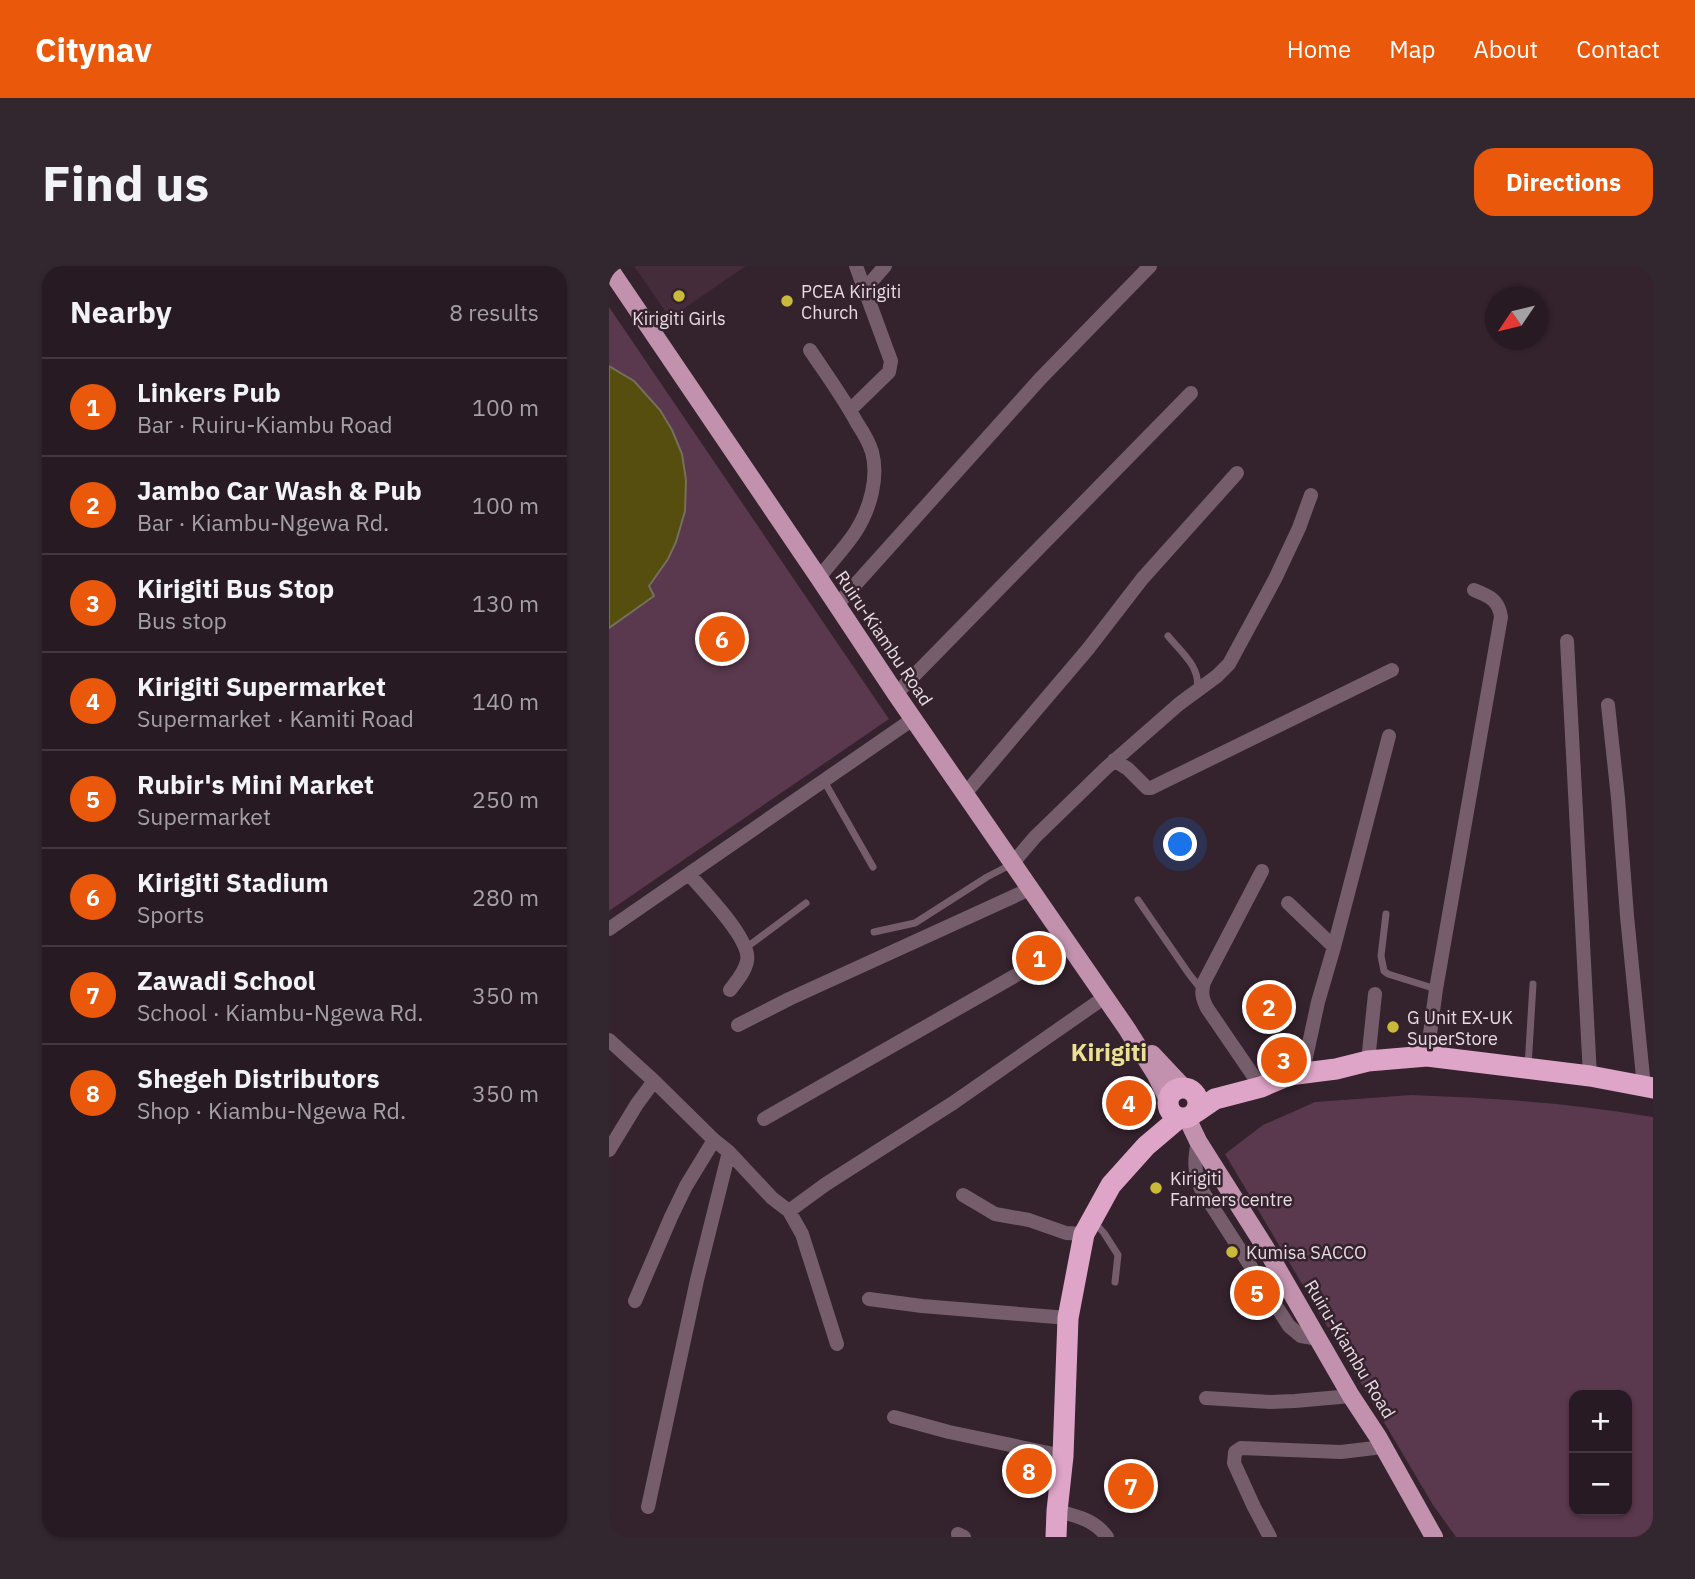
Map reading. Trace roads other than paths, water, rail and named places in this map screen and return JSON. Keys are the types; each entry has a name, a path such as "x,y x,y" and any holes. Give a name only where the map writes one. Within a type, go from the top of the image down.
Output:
{"highway":[{"path":"1056,1537 1063,1456 1068,1318 1088,1227 1111,1185 1182,1105 1256,1088 1289,1075 1336,1069 1369,1060 1427,1056 1590,1076 1649,1087"}],"main road":[{"name":"Ruiru-Kiambu Road","path":"609,268 964,795 1156,1075 1182,1105 1200,1145 1265,1247 1434,1537"}],"street":[{"path":"850,410 888,372 891,365 856,266"},
{"path":"865,289 885,266"},
{"path":"837,605 1041,379 1150,266"},
{"path":"810,350 865,436 872,453 874,469 873,487 857,530 819,578"},
{"path":"895,694 1191,393"},
{"path":"964,795 1088,649 1142,579 1237,472"},
{"path":"1012,864 1035,837 1114,760 1229,664 1275,579 1311,495"},
{"path":"1427,1056 1436,989 1501,617 1500,607 1496,602 1474,590"},
{"path":"1567,641 1590,1076"},
{"path":"1114,760 1128,769 1147,788 1151,788 1392,670"},
{"path":"1608,705 1627,916 1649,1087"},
{"path":"609,929 913,719"},
{"path":"1289,1075 1305,1062 1318,1002 1389,736"},
{"path":"1256,1088 1202,999 1202,989 1262,871"},
{"path":"689,874 747,947 746,966 730,990"},
{"path":"737,1025 1030,889"},
{"path":"1288,902 1334,947"},
{"path":"764,1119 1067,944"},
{"path":"1369,1060 1375,994"},
{"path":"789,1211 826,1184 953,1103 1105,998"},
{"path":"609,1040 729,1152 772,1198 789,1211 802,1234 837,1344"},
{"path":"609,1150 654,1081"},
{"path":"635,1301 686,1186 715,1140"},
{"path":"1200,1145 1194,1161 1201,1189 1289,1326 1301,1336 1319,1339"},
{"path":"648,1507 697,1280 729,1152"},
{"path":"963,1195 995,1214 1029,1220 1066,1233 1088,1227"},
{"path":"1255,1272 1265,1247"},
{"path":"869,1299 1068,1318"},
{"path":"1206,1398 1283,1402 1351,1396"},
{"path":"894,1417 949,1432 1063,1456"},
{"path":"1270,1537 1234,1463 1235,1452 1241,1448 1341,1452 1383,1447"},
{"path":"1057,1511 1095,1524 1107,1537"}],"lane":[{"path":"1168,636 1198,675 1197,690"},
{"path":"824,780 873,867"},
{"path":"873,932 915,923 1012,864"},
{"path":"1138,900 1202,989"},
{"path":"747,947 806,903"},
{"path":"1386,914 1381,956 1384,971 1436,989"},
{"path":"1528,1068 1533,984"},
{"path":"1088,1227 1104,1233 1118,1255 1115,1282"}],"place":[{"name":"Kirigiti Girls","path":"679,296"},
{"name":"PCEA Kirigiti Church","path":"787,301"},
{"name":"Kirigiti Stadium","path":"722,639"},
{"name":"Linkers Pub","path":"1039,958"},
{"name":"Jambo Car Wash & Pub","path":"1269,1007"},
{"name":"G Unit EX-UK SuperStore","path":"1393,1027"},
{"name":"Kirigiti Bus Stop","path":"1284,1060"},
{"name":"Kirigiti Supermarket","path":"1129,1103"},
{"name":"Kirigiti Farmers centre","path":"1156,1188"},
{"name":"Kumisa SACCO","path":"1232,1252"},
{"name":"Rubir's Mini Market","path":"1257,1293"},
{"name":"Shegeh Distributors","path":"1029,1471"},
{"name":"Zawadi School","path":"1131,1486"}],"district":[{"name":"Kirigiti","path":"1109,1052"}]}
